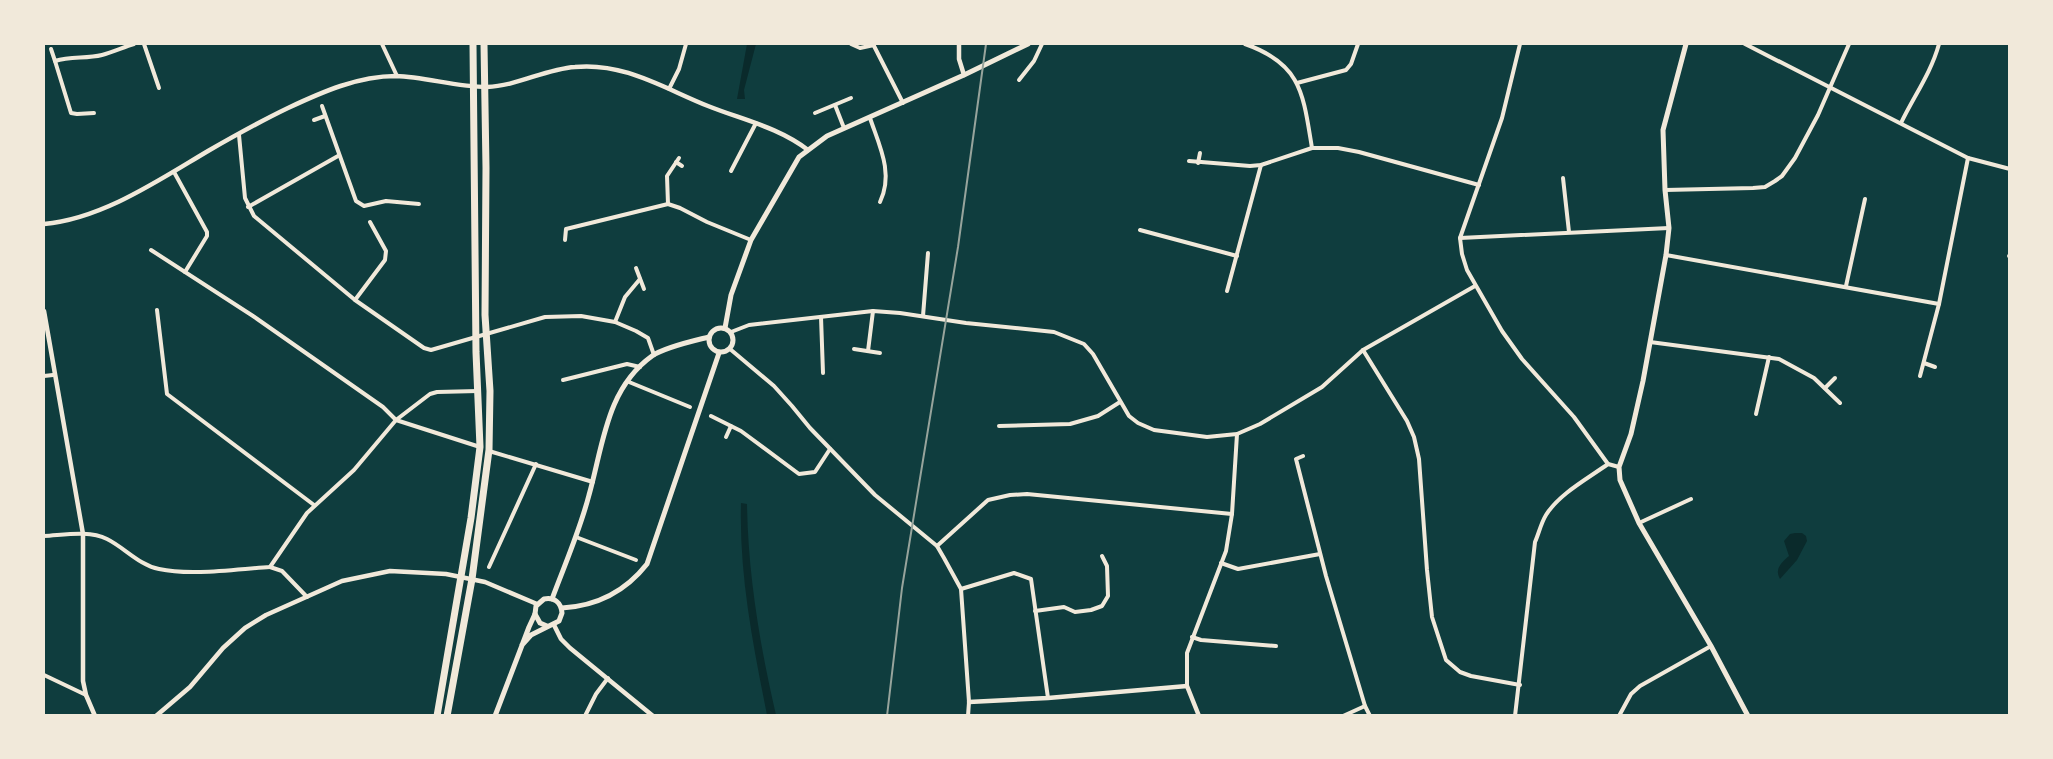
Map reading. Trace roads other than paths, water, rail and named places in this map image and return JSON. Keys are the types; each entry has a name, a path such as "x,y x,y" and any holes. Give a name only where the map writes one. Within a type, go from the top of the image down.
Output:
{"highway":[{"path":"437,716 471,518 480,447 476,336 473,44"},
{"path":"447,716 472,579 489,450 488,334 485,315 484,44"}],"main road":[{"path":"725,328 731,295 751,240 799,158 827,136 1028,44"},
{"path":"1686,44 1663,130 1669,228 1666,255 1643,381 1631,434 1619,467 1620,480 1639,522 1711,646 1748,716"},
{"path":"717,328 725,328 731,332 734,342 730,350 718,353 710,346 709,337 717,328"},
{"path":"552,598 593,482 609,415 620,392 640,367 654,355 709,337"},
{"path":"562,608 592,604 605,599 636,578 647,564 718,353"},
{"path":"495,716 537,604 544,599 552,598 558,602 562,608 561,618 554,625 547,626 531,635 522,645"},
{"path":"535,614 540,623 547,626"}],"street":[{"path":"55,61 70,56 103,55 134,44"},
{"path":"144,44 159,88"},
{"path":"382,44 397,76"},
{"path":"669,88 679,69 686,44"},
{"path":"851,44 860,48 873,44 903,103"},
{"path":"959,44 959,59 964,75"},
{"path":"1019,80 1034,61 1042,44"},
{"path":"1245,44 1280,60 1297,83 1305,105 1312,148"},
{"path":"1297,83 1346,70 1351,64 1358,44"},
{"path":"1520,44 1502,118 1460,238 1462,254 1475,286 1522,359 1574,417 1608,464 1619,467"},
{"path":"1745,44 1968,158 2010,170"},
{"path":"1665,190 1765,187 1782,176 1796,158 1850,44"},
{"path":"1901,123 1930,71 1939,44"},
{"path":"51,49 71,112 77,114 94,112"},
{"path":"44,224 75,219 148,187 288,108 343,84 381,77 397,76 484,87 568,68 589,66 630,73 709,107 794,139 808,150"},
{"path":"816,113 851,98"},
{"path":"835,105 844,128"},
{"path":"322,106 353,197 364,206 386,201 419,204"},
{"path":"314,120 325,116"},
{"path":"870,118 885,163 884,195 880,202"},
{"path":"731,171 756,123"},
{"path":"239,135 248,207 254,216 355,300 424,348 431,350 545,317 580,316 615,322 648,338 654,355"},
{"path":"1188,161 1250,166 1261,165 1312,148 1338,148 1479,185"},
{"path":"1198,163 1200,153"},
{"path":"248,207 338,156"},
{"path":"1920,376 1939,304 1968,158"},
{"path":"668,204 667,176 678,160 682,166"},
{"path":"1227,291 1261,165"},
{"path":"174,172 207,232 207,236 185,272"},
{"path":"1563,178 1569,232"},
{"path":"1564,186 1573,185"},
{"path":"1846,286 1865,199"},
{"path":"565,240 566,229 668,204 680,207 707,222 751,240"},
{"path":"355,300 385,260 386,251 370,222"},
{"path":"1460,238 1669,228"},
{"path":"1140,230 1237,256"},
{"path":"151,250 253,316 383,407 396,420 480,447"},
{"path":"923,316 928,253"},
{"path":"1666,255 1939,304"},
{"path":"636,268 644,289"},
{"path":"615,322 625,297 640,279"},
{"path":"731,332 749,325 873,311 1054,332 1084,344 1098,362 1129,417 1154,430 1207,437 1237,434 1260,424 1322,387 1363,350 1475,286"},
{"path":"157,310 167,394 315,505"},
{"path":"44,311 53,375 83,534 83,681 95,716"},
{"path":"868,351 873,311"},
{"path":"821,317 823,373"},
{"path":"1650,342 1769,357 1789,363 1825,388 1840,403"},
{"path":"854,349 880,353"},
{"path":"730,350 774,386 888,507 937,546 961,589 968,716"},
{"path":"1363,350 1407,421 1414,437 1419,459 1426,570 1432,617 1446,660 1460,672 1471,676 1520,685"},
{"path":"1756,414 1769,357"},
{"path":"1924,363 1935,367"},
{"path":"563,380 627,364 640,367"},
{"path":"44,376 53,375"},
{"path":"1825,388 1835,378"},
{"path":"628,382 690,407"},
{"path":"270,567 307,513 354,470 396,420 430,394 479,391"},
{"path":"999,426 1070,424 1098,416 1120,402"},
{"path":"711,416 741,430 799,474 815,472 830,448"},
{"path":"726,437 731,426"},
{"path":"1199,716 1188,686 1186,666 1192,637 1226,551 1232,514 1237,434"},
{"path":"489,450 593,482"},
{"path":"1303,456 1296,459 1320,554 1365,706 1370,716"},
{"path":"489,567 536,464"},
{"path":"1515,716 1535,542 1545,518 1561,499 1608,464"},
{"path":"937,546 988,500 1010,495 1028,494 1232,514"},
{"path":"1639,522 1690,499"},
{"path":"44,536 96,535 160,570 188,572 270,567 282,571 307,597"},
{"path":"575,536 636,560"},
{"path":"1221,563 1238,569 1320,554"},
{"path":"1035,611 1064,607 1075,612 1102,606 1108,596 1107,566 1102,556"},
{"path":"156,716 190,687 223,648 245,628 266,615 342,581 390,571 418,571 485,582 537,604"},
{"path":"961,589 1014,573 1031,579 1048,698"},
{"path":"554,625 561,639 570,648 653,716"},
{"path":"1192,637 1201,640 1276,646"},
{"path":"1619,716 1632,694 1640,686 1711,646"},
{"path":"44,675 86,695"},
{"path":"585,716 596,694 608,678"},
{"path":"969,702 1188,686"},
{"path":"1343,716 1365,706"}],"water":[{"path":"747,44 756,44 744,90 745,99 737,99"},
{"path":"741,503 747,504 756,610 776,715 767,715 752,636 742,557"},
{"path":"1802,533 1806,536 1807,541 1797,560 1780,579 1778,569 1789,556 1784,541 1790,534"}],"railway":[{"path":"887,716 902,588 958,247 986,44"}]}
